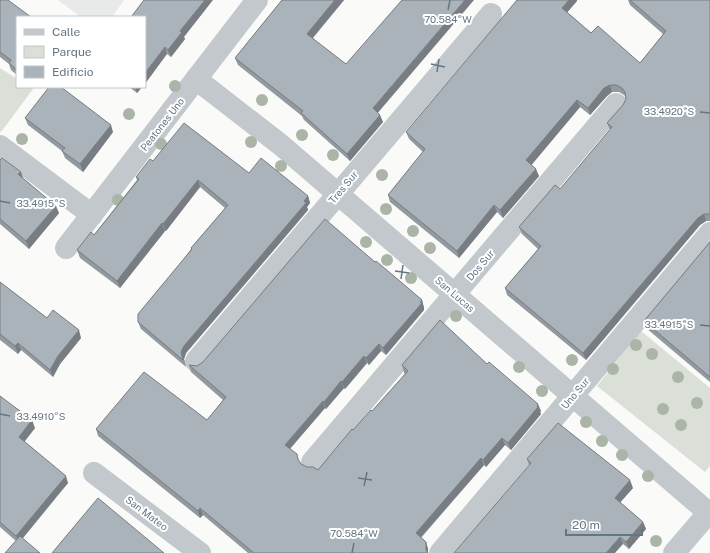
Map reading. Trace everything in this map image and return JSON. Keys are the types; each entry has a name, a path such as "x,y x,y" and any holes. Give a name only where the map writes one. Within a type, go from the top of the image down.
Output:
{"street":[{"name":"Peatones Uno","path":"66,248 257,0"},
{"name":"Tres Sur","path":"196,361 491,14"},
{"name":"San Lucas","path":"196,79 281,145 710,512"},
{"name":"Dos Sur","path":"312,462 616,104"},
{"path":"0,146 92,215"},
{"name":"Uno Sur","path":"440,553 710,233"},
{"name":"San Mateo","path":"94,473 200,553"},
{"path":"674,553 710,512"}],"shaded area":[{"path":"58,0 124,0 113,16 80,16"}],"green space":[{"path":"0,68 16,78 16,88 33,89 1,132"},
{"path":"641,331 710,388 710,466 705,472 597,386"}],"building":[{"path":"0,0 8,0 30,16 16,16 16,69 9,63 11,60 0,52"},
{"path":"144,0 205,0 180,31 182,32 168,50 165,47 146,72 146,16 132,16"},
{"path":"282,0 335,0 307,34 346,64 402,0 465,0 373,108 380,115 347,154 301,113 303,111 235,58"},
{"path":"517,0 569,0 562,8 591,33 598,26 640,63 666,31 630,0 710,0 710,214 704,214 698,218 583,353 505,288 541,246 519,227 555,185 560,189 612,127 607,123 623,105 626,99 625,92 622,88 616,85 610,85 604,88 588,108 577,100 526,160 536,169 500,210 494,205 457,251 388,195 425,149 406,132"},
{"path":"48,88 62,88 111,125 80,164 62,151 65,148 25,118"},
{"path":"184,123 249,173 261,158 308,196 304,201 306,203 184,346 181,352 183,360 138,322 138,314 228,205 198,180 117,281 77,250 91,232 94,235 139,179 136,177 150,159 153,161"},
{"path":"2,158 21,172 18,174 56,206 26,241 0,219 0,160"},
{"path":"325,219 422,300 420,302 422,303 383,348 379,344 366,358 364,356 285,445 297,454 301,464 318,470 352,429 353,430 371,410 372,411 408,371 402,365 440,320 487,364 489,362 538,404 538,407 508,443 502,438 483,460 481,458 416,533 426,542 426,550 428,553 254,553 200,508 198,511 96,429 144,372 207,420 226,397 189,365 197,366 203,362"},
{"path":"710,242 710,377 644,321"},
{"path":"0,282 47,318 53,310 79,330 58,356 50,370 18,343 15,346 0,334"},
{"path":"0,396 32,420 19,437 66,476 16,536 0,522"},
{"path":"558,423 630,480 615,498 643,522 626,542 620,537 606,553 454,553 531,463 527,459"},
{"path":"98,498 164,553 52,553"},
{"path":"20,536 40,553 5,553"}]}
